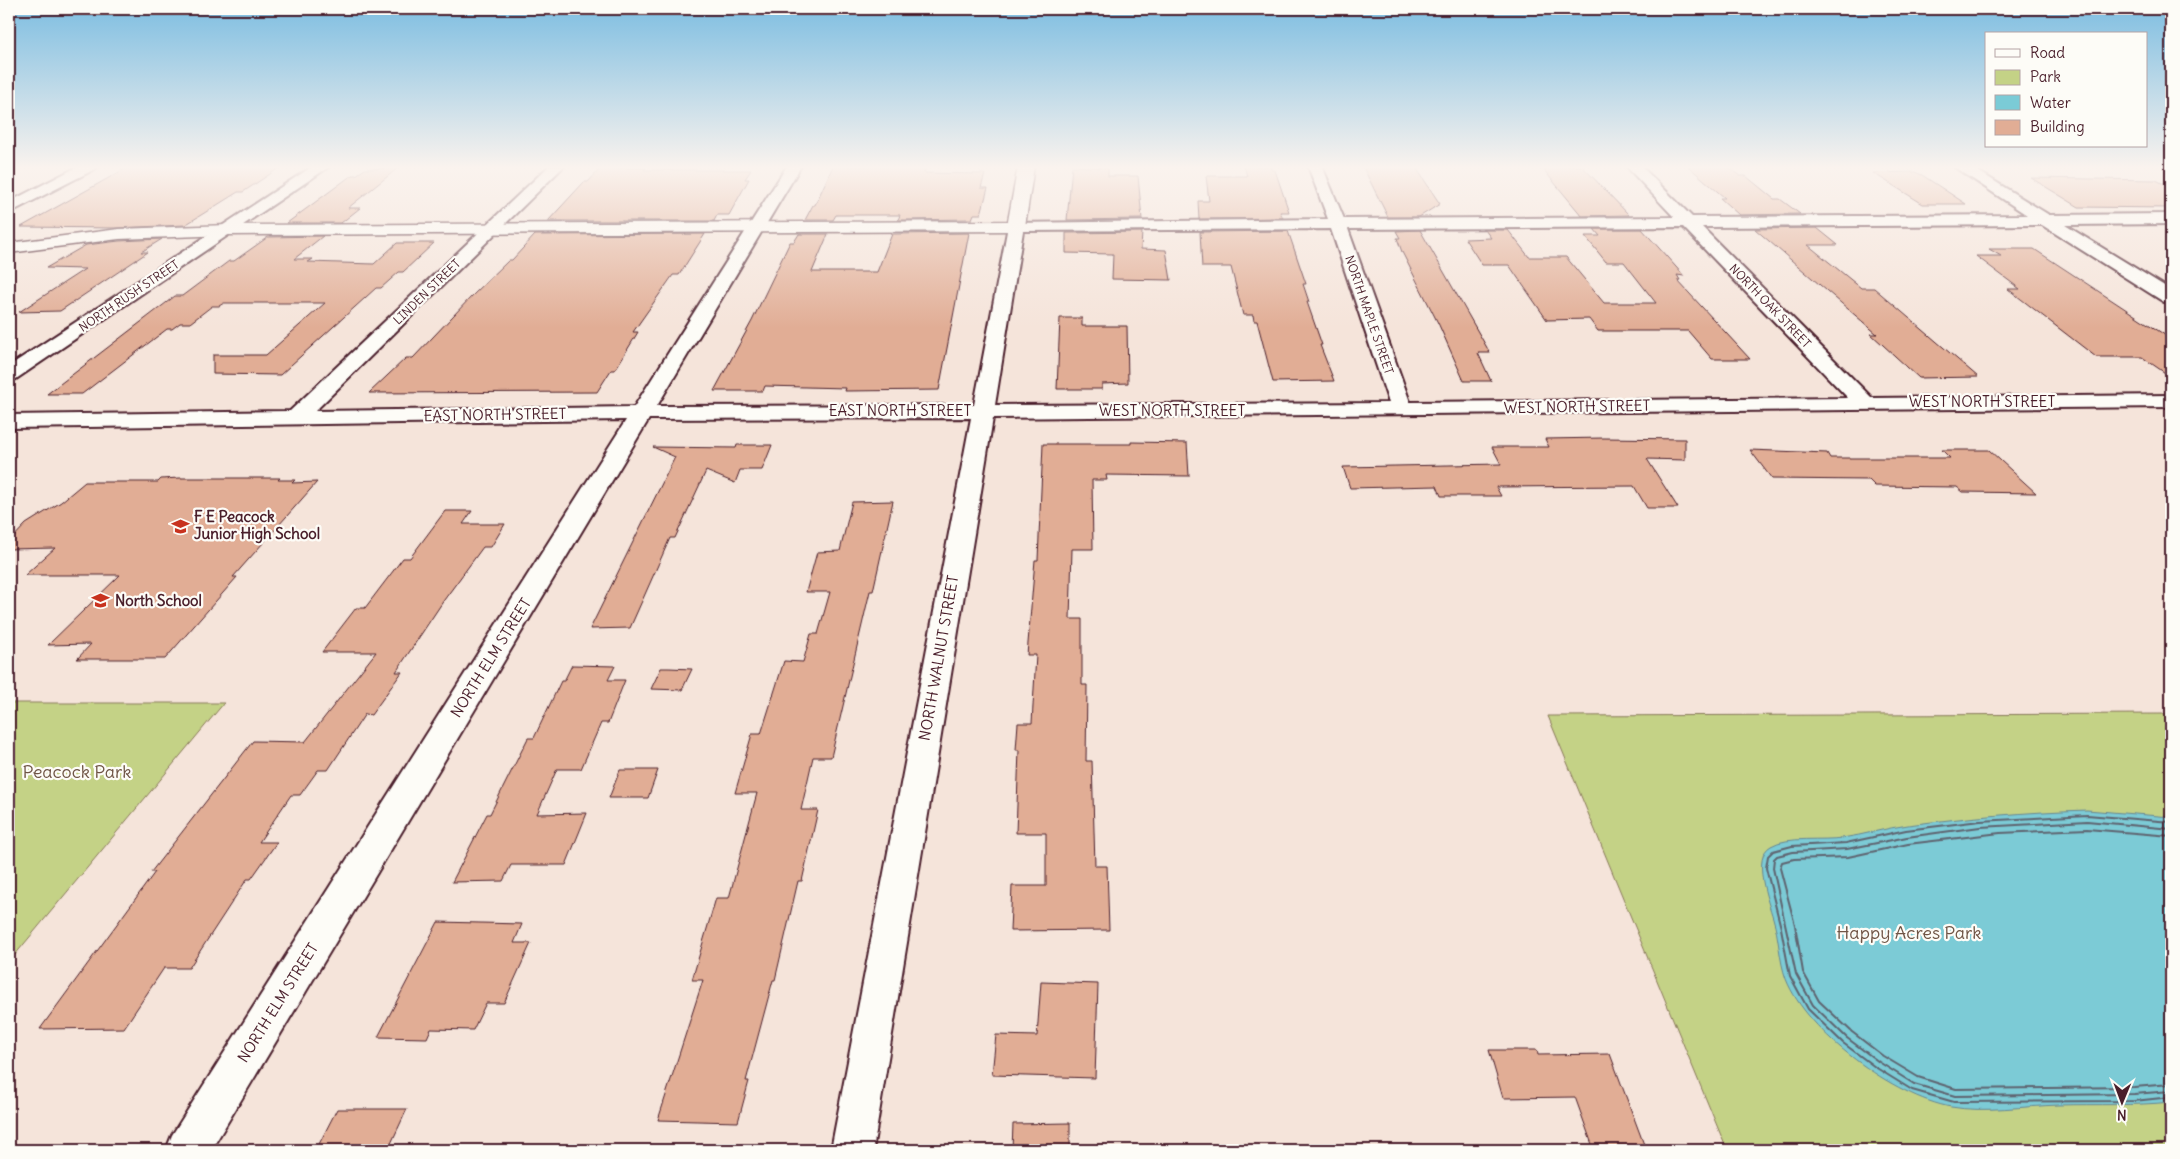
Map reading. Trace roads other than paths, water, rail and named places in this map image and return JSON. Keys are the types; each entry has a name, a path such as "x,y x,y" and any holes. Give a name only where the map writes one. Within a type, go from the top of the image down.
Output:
{"street":[{"name":"NORTH RUSH STREET","path":"9,375 243,220"},
{"name":"LINDEN STREET","path":"295,418 502,220"},
{"name":"NORTH ELM STREET","path":"188,1150 760,220"},
{"name":"NORTH WALNUT STREET","path":"852,1150 1017,220"},
{"name":"NORTH MAPLE STREET","path":"1336,220 1402,409"},
{"name":"NORTH OAK STREET","path":"1686,220 1865,403"},
{"path":"9,248 119,234 228,230 2037,220"},
{"path":"2047,220 2171,298"},
{"name":"WEST NORTH STREET","path":"982,411 1402,409 2171,401"},
{"name":"EAST NORTH STREET","path":"9,421 982,411"}],"water":[{"path":"2087,810 2171,817 2171,1102 1964,1109 1929,1101 1905,1090 1855,1060 1833,1041 1797,1000 1784,972 1775,925 1763,880 1762,859 1765,852 1771,846 1786,841 1842,838 1900,826 2020,814"}],"place":[{"name":"F E Peacock Junior High School","path":"180,526"},
{"name":"North School","path":"101,601"}],"park label":[{"name":"Peacock Park","path":"77,772"},
{"name":"Happy Acres Park","path":"1909,933"}]}
